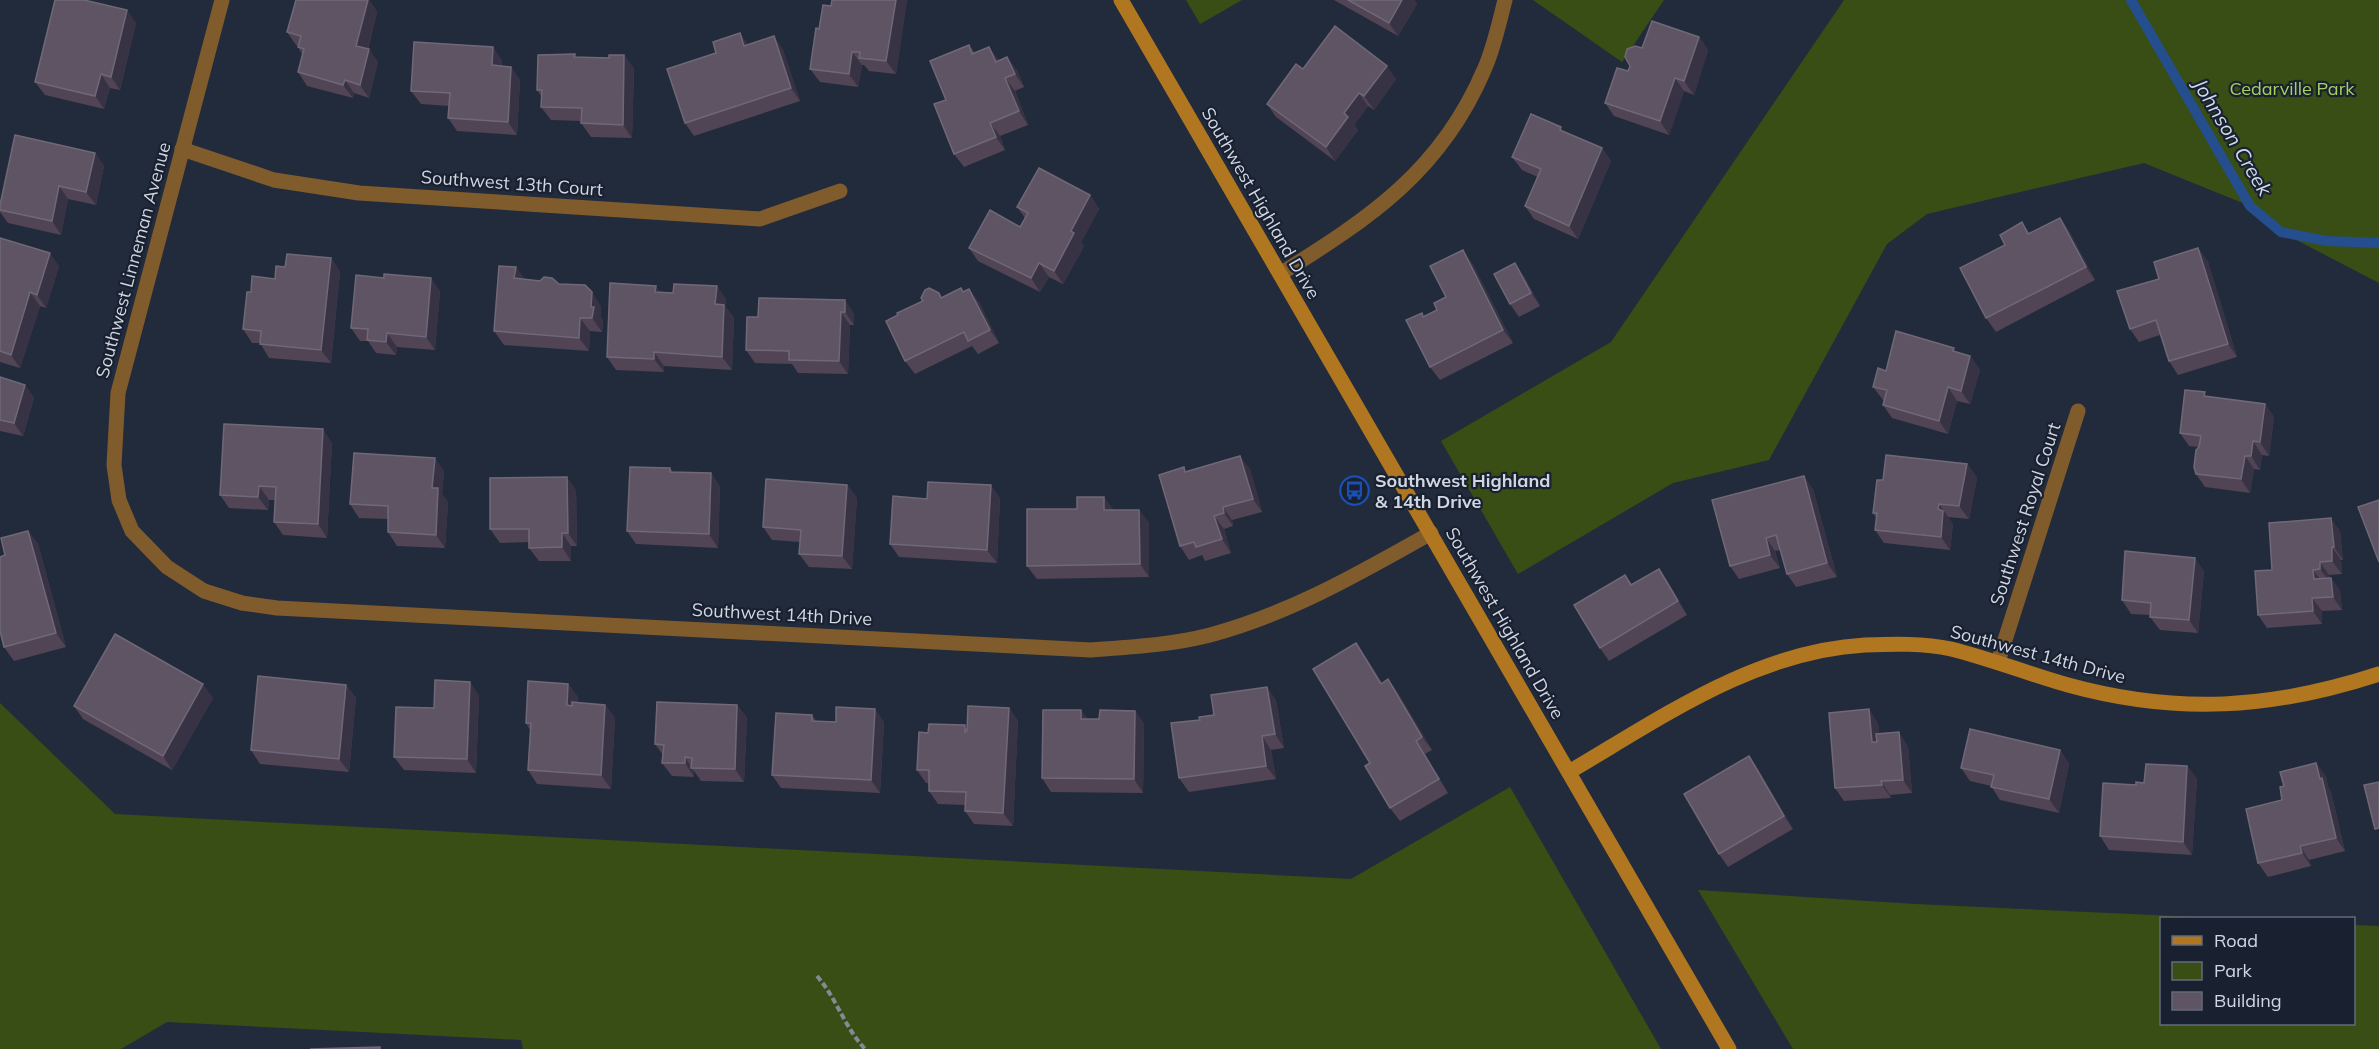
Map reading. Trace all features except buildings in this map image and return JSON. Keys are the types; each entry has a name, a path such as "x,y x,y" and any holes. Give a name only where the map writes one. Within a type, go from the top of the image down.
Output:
{"main road":[{"name":"Southwest Highland Drive","path":"1121,0 1729,1049"},
{"name":"Southwest 14th Drive","path":"1569,772 1715,688 1762,667 1809,654 1863,645 1909,645 1949,649 1998,662 2066,685 2110,696 2159,704 2251,704 2339,687 2379,674"}],"street":[{"name":"Southwest Linneman Avenue","path":"132,531 119,500 114,465 118,393 222,0"},
{"path":"1280,274 1374,213 1410,182 1440,147 1466,109 1486,68 1505,0"},
{"name":"Southwest 13th Court","path":"182,149 274,180 359,193 748,219 760,219 840,191"},
{"name":"Southwest Royal Court","path":"1998,662 2078,411"},
{"name":"Southwest 14th Drive","path":"132,531 167,567 204,591 242,603 277,608 1091,650 1155,646 1209,635 1266,616 1323,592 1431,533"}],"path":[{"path":"817,976 830,991 855,1038 865,1049"}],"green space":[{"path":"1186,0 1242,0 1200,24"},
{"path":"1533,0 1664,0 1622,62"},
{"name":"Cedarville Park","path":"1844,0 2379,0 2379,283 2281,232 2250,206 2144,163 1927,214 1887,244 1769,460 1673,483 1518,574 1441,441 1611,342"},
{"path":"0,703 115,814 1351,879 1510,787 1661,1049 523,1049 521,1040 167,1022 121,1049 0,1049"},
{"path":"1698,890 1915,904 2197,917 2160,917 2160,1025 2355,1025 2355,925 2379,926 2379,1049 1793,1049"}],"waterway":[{"name":"Johnson Creek","path":"2131,0 2250,206 2281,232 2327,241 2379,243"}],"place":[{"name":"Southwest Highland & 14th Drive","path":"1354,490"}]}
